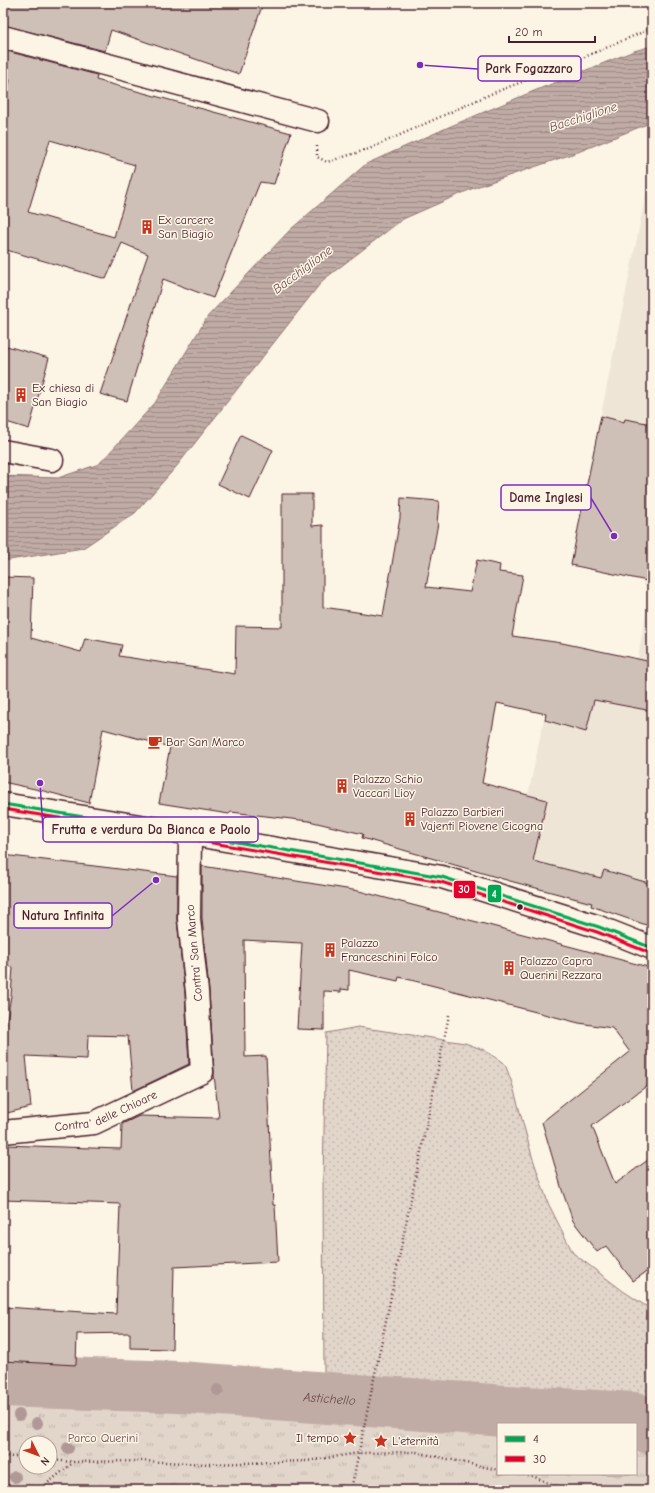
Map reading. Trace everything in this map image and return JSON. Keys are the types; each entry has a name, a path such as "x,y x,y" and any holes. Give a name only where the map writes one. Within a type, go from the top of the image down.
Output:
{"street":[{"path":"3,37 318,120"},
{"path":"3,451 52,460"},
{"path":"3,804 442,877 599,927 652,948"},
{"name":"Contra' San Marco","path":"190,834 189,919 197,992 202,1072"},
{"name":"Contra' delle Chioare","path":"3,1132 31,1128 94,1123 202,1072"}],"path":[{"path":"318,120 317,157 327,162 369,149 492,93 566,65 652,28"},
{"path":"351,1490 449,1015"},
{"path":"58,1461 209,1464 307,1461 359,1453 416,1452 497,1470"},
{"path":"3,1456 18,1457"},
{"path":"39,1490 74,1462"},
{"path":"526,1475 533,1476 563,1490"}],"shaded area":[{"path":"652,168 652,921 645,924 557,894 510,881 532,796 528,795 560,643 638,658 650,588 643,585 644,580 571,565"}],"green space":[{"path":"358,1027 465,1043 484,1050 505,1064 512,1083 532,1156 548,1203 573,1253 623,1291 652,1310 652,1429 634,1418 505,1411 179,1387 3,1381 3,1368 89,1376 199,1369 324,1373 323,1178 326,1033"},
{"name":"Parco Querini","path":"3,1381 179,1387 505,1411 634,1418 652,1429 652,1490 3,1490"}],"water":[{"name":"Bacchiglione","path":"652,46 652,122 578,152 476,187 403,219 323,280 176,467 135,513 83,548 3,561 3,476 58,478 99,464 155,403 208,316 290,230 366,164 534,91 634,51"}],"building":[{"path":"9,3 263,3 239,74 111,30 105,51 3,25"},
{"name":"Ex carcere San Biagio","path":"3,50 97,75 96,80 291,133 274,184 260,182 213,298 163,279 127,401 100,394 148,254 122,243 106,279 3,249 3,105 10,80 3,78","holes":["50,140 135,165 114,237 28,212"]},
{"name":"Ex chiesa di San Biagio","path":"3,345 49,358 29,429 3,421"},
{"path":"601,416 624,422 625,419 652,424 652,582 571,565"},
{"path":"241,435 273,450 250,499 218,484"},
{"path":"282,494 312,494 312,526 323,525 323,607 383,616 400,518 401,498 439,501 438,523 426,587 470,592 477,560 500,565 499,572 523,575 512,636 562,643 652,662 652,711 594,700 586,732 545,720 546,714 497,703 482,783 547,800 533,861 601,878 604,870 652,884 652,927 591,906 592,903 362,838 363,834 309,821 231,812 229,814 159,803 170,747 103,729 89,803 3,782 3,577 33,578 31,638 81,652 85,638 122,645 119,656 235,674 236,626 282,627"},
{"path":"3,855 177,876 177,920 185,993 189,1064 133,1091 128,1036 88,1035 87,1059 26,1056 31,1107 3,1114 3,1041 11,996 13,967 3,966"},
{"path":"202,866 359,891 652,968 652,1082 592,1126 615,1184 652,1157 652,1268 633,1281 606,1246 597,1252 573,1221 562,1190 542,1122 630,1052 612,1028 579,1023 399,977 398,981 349,970 349,990 341,989 341,992 324,991 324,1030 297,1029 302,943 244,940 245,1057 266,1056 273,1205 275,1205 278,1262 174,1267 172,1349 130,1348 130,1333 77,1334 76,1365 3,1361 3,1307 116,1314 120,1204 3,1200 3,1145 121,1149 122,1124 139,1116 219,1118 214,1075 209,991 202,918"}],"waterway":[{"name":"Astichello","path":"3,1381 179,1387 505,1411 634,1418 652,1429"}],"transit line":[{"name":"4","path":"3,804 442,877 599,927 652,948"},
{"name":"30","path":"3,809 441,882 597,932 650,953"}],"place":[{"name":"Park Fogazzaro","path":"420,65"},
{"name":"Ex carcere San Biagio","path":"147,227"},
{"name":"Ex chiesa di San Biagio","path":"21,395"},
{"name":"Dame Inglesi","path":"614,536"},
{"name":"Bar San Marco","path":"155,742"},
{"name":"Frutta e verdura Da Bianca e Paolo","path":"40,783"},
{"name":"Palazzo Schio Vaccari Lioy","path":"342,786"},
{"name":"Palazzo Barbieri Vajenti Piovene Cicogna","path":"410,819"},
{"name":"Natura Infinita","path":"156,880"},
{"name":"Palazzo Franceschini Folco","path":"330,950"},
{"name":"Palazzo Capra Querini Rezzara","path":"509,968"},
{"name":"Il tempo","path":"350,1438"},
{"name":"L'eternità","path":"381,1441"}]}
